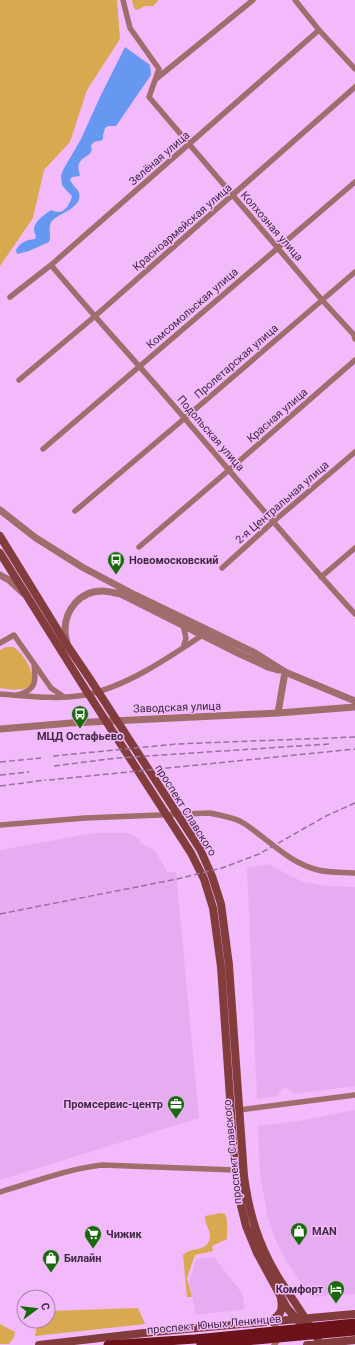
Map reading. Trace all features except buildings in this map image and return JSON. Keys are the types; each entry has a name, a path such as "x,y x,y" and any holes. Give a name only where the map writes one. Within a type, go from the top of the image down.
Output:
{"main road":[{"name":"проспект Славского","path":"0,536 67,645 200,849 212,876 221,904 229,965 244,1176 252,1223 263,1250 277,1276 306,1318 320,1344"},
{"name":"проспект Славского","path":"0,554 191,853 204,879 213,908 221,967 235,1170 241,1206 248,1232 257,1253 287,1308 320,1344"},
{"path":"267,1321 277,1317 281,1313 282,1304 280,1294"},
{"path":"39,1345 139,1333 355,1314"},
{"path":"324,1330 355,1323"},
{"path":"324,1330 355,1331"},
{"name":"проспект Юных Ленинцев","path":"108,1345 198,1342 324,1330"},
{"path":"307,1345 351,1341"}],"street":[{"name":"Колхозная улица","path":"123,0 130,28 159,69 149,97 232,196 355,337"},
{"path":"154,80 253,0"},
{"path":"295,0 319,30 355,69"},
{"name":"Зелёная улица","path":"10,297 51,265 319,30"},
{"name":"Красноармейская улица","path":"19,380 94,317 355,87"},
{"name":"Комсомольская улица","path":"43,449 355,182"},
{"name":"Подольская улица","path":"51,265 94,317 185,418 274,521 321,578 355,614"},
{"name":"Пролетарская улица","path":"75,511 355,272"},
{"name":"Красная улица","path":"139,547 355,360"},
{"name":"2-я Центральная улица","path":"222,568 274,521 355,452"},
{"path":"0,510 36,538 82,567 135,595 255,653 285,672"},
{"path":"321,578 355,548"},
{"path":"0,575 9,580 28,598"},
{"path":"67,645 65,631 66,621 71,607 79,599 96,591 107,591 120,594 268,667 285,672 355,701"},
{"path":"183,625 186,638 183,648"},
{"path":"0,694 65,698 85,695 116,686 183,648 209,631"},
{"path":"0,643 14,635 51,688 65,698"},
{"path":"15,696 28,691 36,682 34,664"},
{"path":"278,713 285,672"},
{"name":"Заводская улица","path":"0,729 80,722 278,713 355,707"},
{"path":"0,825 85,818 210,813 230,817 245,824 280,852 302,864 318,870 355,873"},
{"path":"239,1110 355,1095"},
{"path":"0,1192 82,1167 102,1165 235,1170"},
{"path":"345,1315 336,1319 333,1324 333,1331 338,1338 351,1341"},
{"path":"267,1321 277,1326 279,1331 278,1341 274,1345"}],"shaded area":[{"path":"0,0 117,0 120,39 87,90 70,142 44,170 33,218 0,266"},
{"path":"132,0 159,0 153,6 145,6 137,10 134,8"},
{"path":"6,647 13,647 17,650 29,666 32,673 32,679 31,684 26,688 16,690 0,688 0,650"},
{"path":"94,833 127,833 140,838 139,842 156,851 167,872 176,872 199,1118 0,1180 0,850"},
{"path":"269,864 304,882 326,886 355,887 355,1086 294,1094 287,1088 282,1089 278,1096 257,1099 247,868"},
{"path":"355,1110 355,1294 311,1297 286,1261 276,1241 267,1214 260,1175 258,1126 298,1121"},
{"path":"221,1213 225,1214 227,1220 227,1239 212,1246 213,1251 195,1255 187,1278 192,1297 187,1297 183,1255 189,1251 204,1247 207,1244 210,1235 205,1216"},
{"path":"214,1257 242,1293 245,1309 196,1315 189,1283 196,1259"},
{"path":"138,1308 145,1324 35,1336 36,1329 56,1329 56,1311"},
{"path":"0,1324 15,1332 14,1337 9,1344 0,1344"}],"water":[{"path":"125,47 150,65 151,75 116,126 108,126 105,128 103,139 93,143 90,154 80,162 78,167 80,176 72,177 70,180 79,193 79,198 77,203 70,210 52,221 50,226 49,242 29,251 17,254 16,250 22,243 35,239 36,236 34,228 41,218 51,210 57,212 63,211 69,204 72,196 62,185 61,176 63,170 81,139"}],"railway":[{"path":"53,756 176,744 355,737"},
{"path":"54,766 117,758 329,744"},
{"path":"49,780 355,749"},
{"path":"0,762 41,758"},
{"path":"0,775 29,772"},
{"path":"0,786 46,780"},
{"path":"0,914 177,879 222,868 259,854 326,816 355,803"}],"place":[{"name":"Новомосковский","path":"116,575"},
{"name":"МЦД Остафьево","path":"80,729"},
{"name":"Промсервис-центр","path":"176,1119"},
{"name":"MAN","path":"299,1246"},
{"name":"Чижик","path":"93,1249"},
{"name":"Билайн","path":"51,1273"},
{"name":"Комфорт","path":"336,1304"}]}
